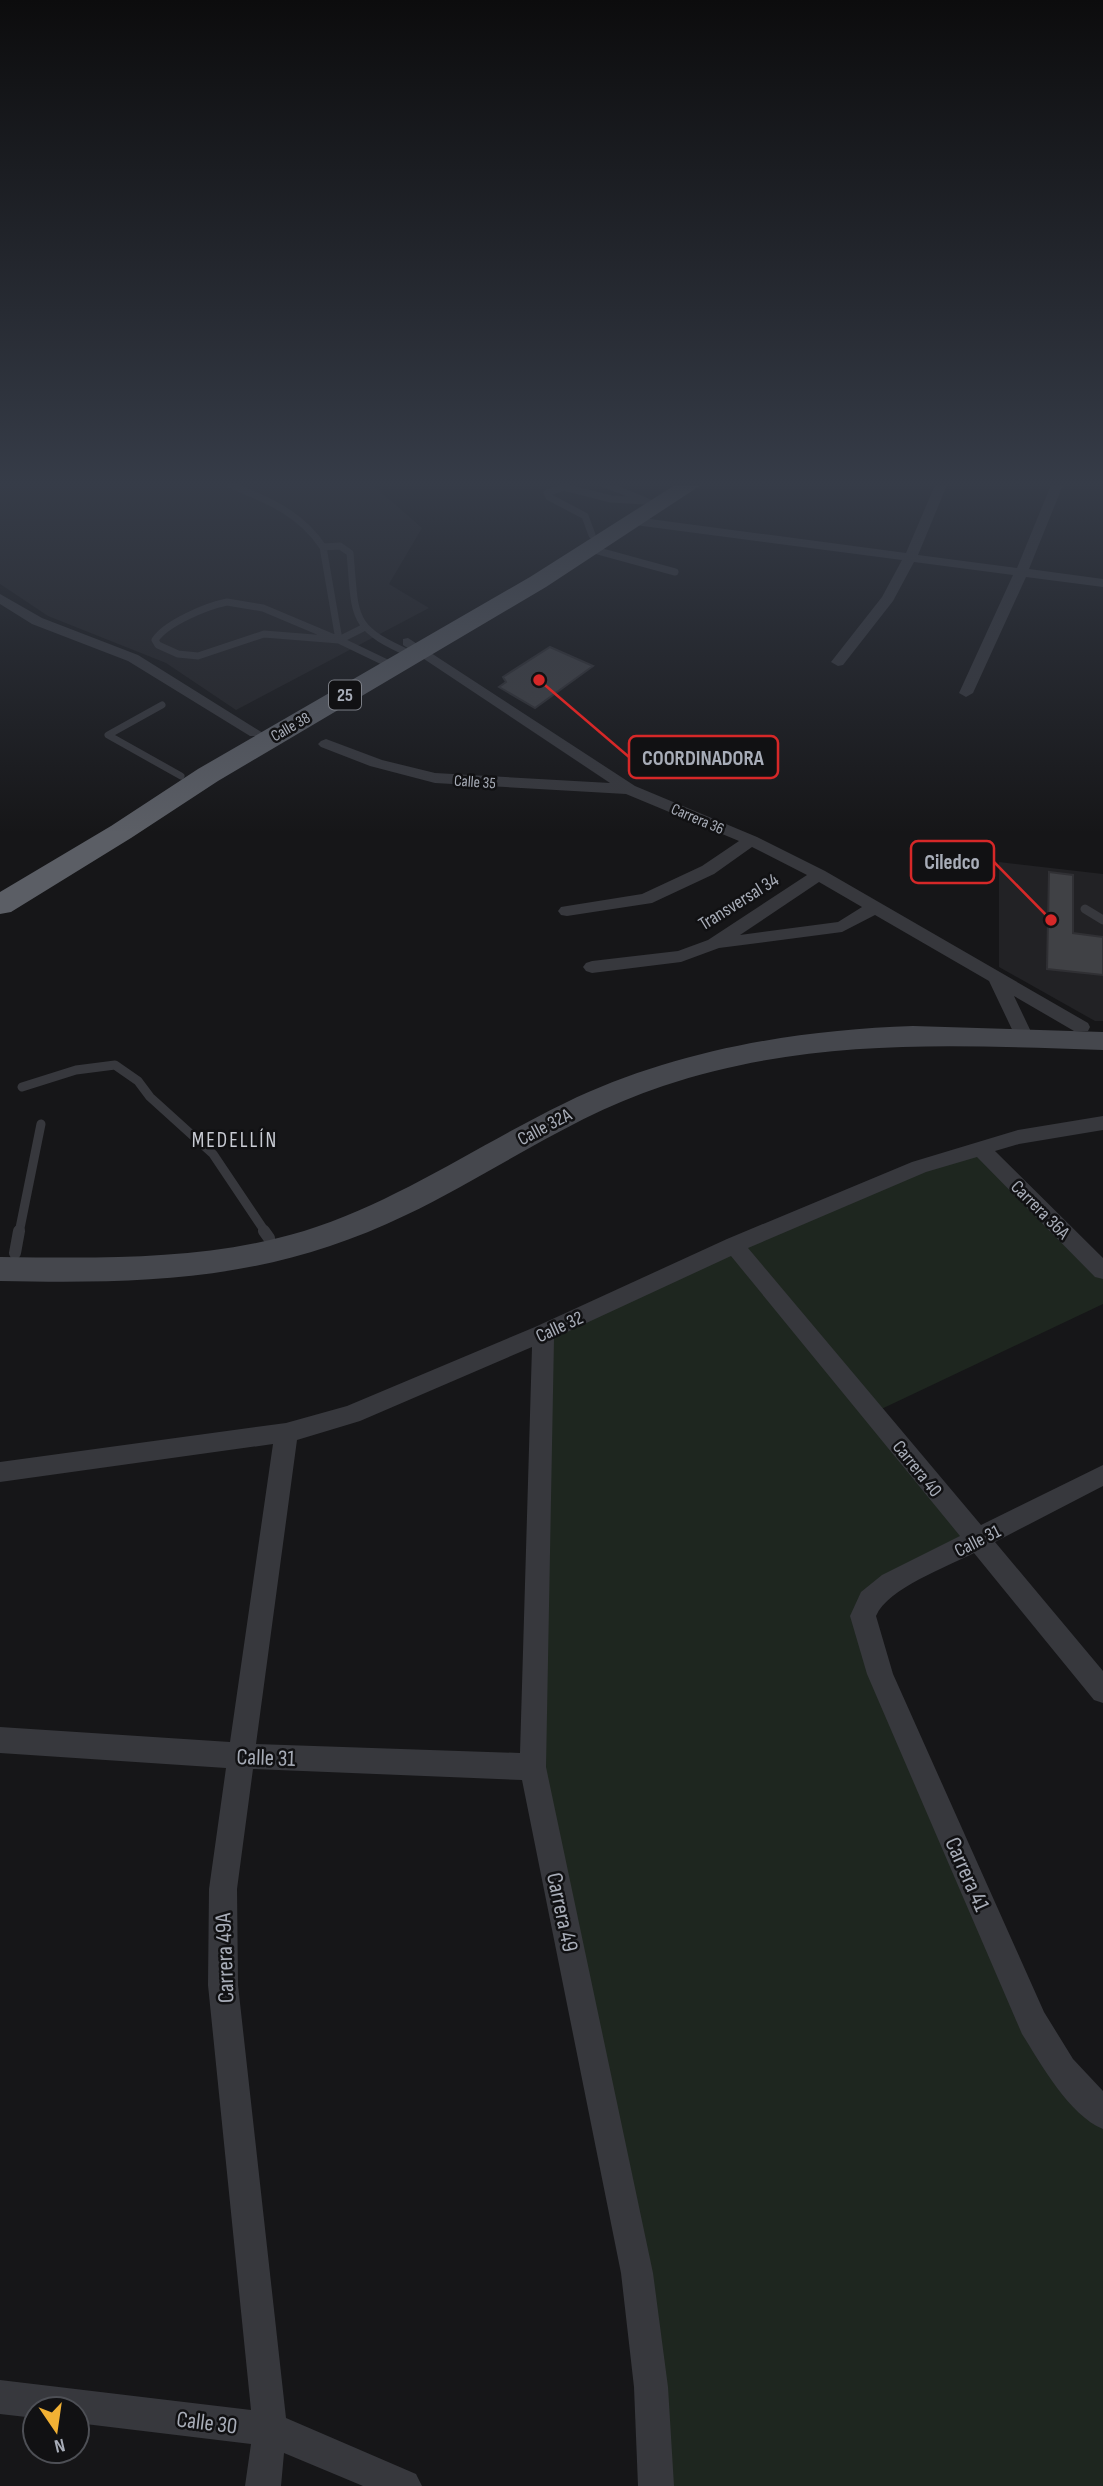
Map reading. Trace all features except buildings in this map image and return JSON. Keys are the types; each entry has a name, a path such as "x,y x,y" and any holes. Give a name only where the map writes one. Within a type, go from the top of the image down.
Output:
{"highway":[{"name":"Calle 38","path":"0,905 121,832 402,653 491,601"},
{"name":"Calle 38","path":"0,888 181,776 402,653"}],"main road":[{"name":"Calle 32A","path":"5,1258 170,1269 273,1253 391,1209 577,1108 614,1092 689,1068 789,1046 875,1037 948,1035 1023,1019"},
{"name":"Calle 32A","path":"5,1258 169,1253 269,1238 350,1211 565,1097 680,1055 770,1035 843,1026 1023,1019 1096,1032"}],"street":[{"path":"5,601 37,621 133,658 255,733"},
{"path":"838,662 886,601"},
{"path":"966,694 1008,601"},
{"name":"Carrera 36","path":"402,653 535,729 629,789 751,840 819,875 997,980 1023,1019"},
{"name":"Calle 35","path":"326,744 376,763 435,778 629,789"},
{"path":"567,911 646,899 708,870 751,840"},
{"name":"Transversal 34","path":"592,967 681,956 714,944 819,875"},
{"path":"714,944 842,928 874,908"},
{"name":"Calle 32","path":"0,1472 286,1433 352,1415 543,1333 734,1245 919,1167 1018,1137 1103,1123"},
{"name":"Carrera 36A","path":"979,1147 1103,1271"},
{"name":"Carrera 40","path":"734,1245 1103,1691"},
{"name":"Carrera 49","path":"543,1333 533,1767 638,2273 651,2387 656,2486"},
{"name":"Carrera 49A","path":"262,2486 270,2429 223,1985 222,1889 286,1433"},
{"name":"Calle 31","path":"863,1616 870,1600 891,1583 1103,1475"},
{"name":"Carrera 41","path":"863,1616 880,1674 1033,2023 1062,2070 1103,2114"},
{"name":"Calle 31","path":"0,1740 240,1756 533,1767"},
{"name":"Calle 30","path":"0,2397 270,2429 404,2486"}],"lane":[{"path":"333,601 340,639"},
{"path":"355,601 363,628 402,653"},
{"path":"363,628 340,639 253,604 227,602 214,605 159,634 155,640 159,645 178,654 198,656 275,633 340,639 402,653"},
{"path":"275,633 291,620"},
{"path":"162,705 108,735 181,776"},
{"path":"1085,909 1103,920"},
{"path":"22,1087 76,1070 115,1065 138,1081 150,1097 213,1154 269,1238"},
{"path":"5,1258 41,1124"}],"shaded area":[{"path":"26,601 417,601 429,608 236,710 166,663 48,616"},
{"path":"999,862 1103,874 1103,1021 1095,1021 999,967"},
{"path":"979,1147 1103,1271 1103,1304 873,1413 977,1540 891,1583 863,1616 1033,2023 1103,2114 1103,2486 653,2486 637,2273 533,1767 543,1333"}],"place":[{"name":"COORDINADORA","path":"539,680"},
{"name":"Ciledco","path":"1051,920"}],"district":[{"name":"MEDELLÍN","path":"235,1140"}]}
